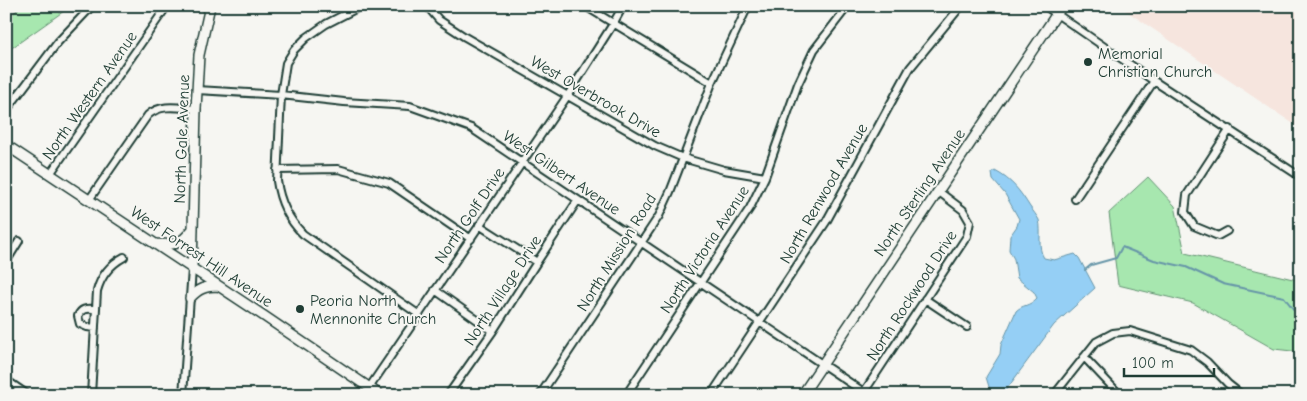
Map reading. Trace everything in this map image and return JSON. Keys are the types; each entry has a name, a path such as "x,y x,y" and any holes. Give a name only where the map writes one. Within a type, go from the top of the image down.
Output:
{"main road":[{"name":"North Gale Avenue","path":"192,269 199,55 210,6"},
{"name":"North Sterling Avenue","path":"802,395 1059,10"},
{"name":"West Forrest Hill Avenue","path":"6,145 380,395"},
{"path":"156,244 173,245 183,241 192,230"},
{"path":"190,298 196,291 202,288 218,286"}],"street":[{"path":"6,111 58,42 92,6"},
{"name":"North Western Avenue","path":"50,174 167,6"},
{"path":"361,6 326,24 306,38 294,50 286,63 281,95 277,170 279,195 284,208 296,227 303,234 418,314"},
{"name":"West Overbrook Drive","path":"427,6 439,20 465,36 655,146 684,158 724,170 765,177"},
{"path":"585,6 712,83"},
{"name":"North Golf Drive","path":"369,388 568,95 614,24 623,6"},
{"name":"North Victoria Avenue","path":"626,395 750,208 765,177 798,84 814,50 848,6"},
{"name":"North Renwood Avenue","path":"711,395 826,222 910,68 961,6"},
{"path":"1045,6 1059,10 1154,81 1301,177"},
{"name":"North Mission Road","path":"540,395 659,216 684,158 712,83 745,7"},
{"path":"1075,199 1154,81"},
{"name":"West Gilbert Avenue","path":"197,90 410,106 471,128 865,394"},
{"path":"89,200 148,115 154,110 168,107 196,109"},
{"path":"1227,231 1218,236 1194,226 1185,212 1187,195 1230,129"},
{"path":"277,170 338,169 388,183 471,238"},
{"name":"North Rockwood Drive","path":"865,394 967,236 970,222 963,210 938,192"},
{"name":"North Village Drive","path":"448,395 493,331 578,200"},
{"path":"479,225 537,262"},
{"path":"6,262 20,241"},
{"path":"92,395 97,291 100,282 112,265 124,257"},
{"name":"North Gale Avenue","path":"183,395 192,269"},
{"path":"436,290 493,331"},
{"path":"925,299 967,327"},
{"path":"95,328 80,324 78,316 80,311 84,309 96,310"},
{"path":"1054,395 1096,342 1113,332 1130,331 1191,350 1207,362 1228,384 1242,395"},
{"path":"1084,357 1120,395"},
{"path":"6,380 28,395"}],"shaded area":[{"path":"1119,6 1301,6 1301,129"}],"green space":[{"path":"22,6 71,6 6,52 6,19"},
{"path":"1148,177 1175,206 1185,253 1301,281 1301,352 1274,349 1193,303 1118,285 1109,213"}],"water":[{"path":"995,171 1015,186 1038,218 1040,245 1044,258 1054,260 1075,254 1095,288 1054,325 1006,390 998,392 990,390 986,377 1000,354 1001,345 1016,311 1037,298 1034,292 1017,278 1014,259 1009,250 1010,236 1017,226 1019,219 1005,194 993,180 992,173"}],"waterway":[{"path":"1085,270 1091,265 1116,258 1122,247 1154,260 1186,267 1223,284 1284,297 1301,319"}],"place":[{"name":"Memorial Christian Church","path":"1088,62"},
{"name":"Peoria North Mennonite Church","path":"300,309"}]}
